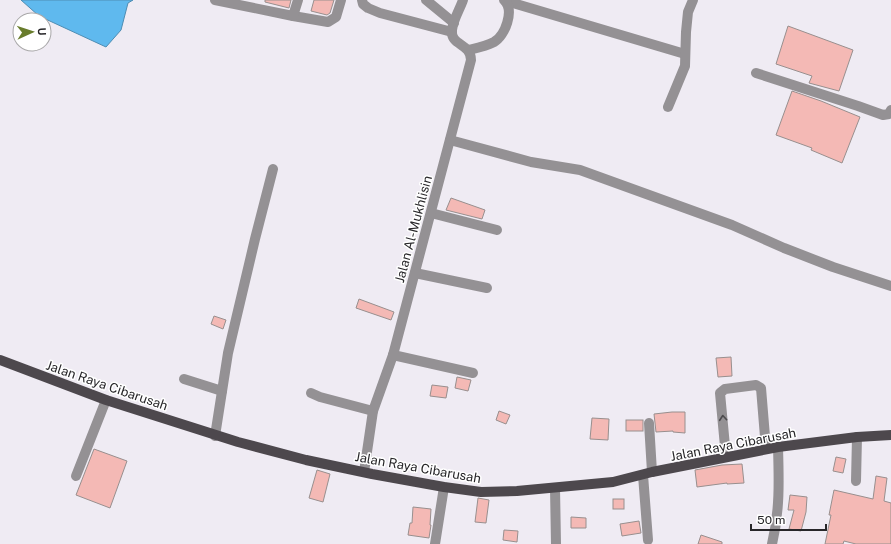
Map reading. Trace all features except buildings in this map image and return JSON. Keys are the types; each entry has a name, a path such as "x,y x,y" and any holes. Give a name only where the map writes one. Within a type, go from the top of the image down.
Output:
{"main road":[{"name":"Jalan Raya Cibarusah","path":"0,360 106,400 215,436 306,460 364,472 444,487 486,492 517,491 613,482 766,449 891,434"}],"street":[{"path":"293,16 298,0"},
{"path":"220,1 258,4 293,16 328,22 336,17 341,0"},
{"path":"362,0 363,4 368,8 380,13 453,27"},
{"path":"426,0 453,27"},
{"path":"463,0 453,27 453,38 469,50 495,42 501,35 509,16 509,8 505,1"},
{"path":"668,107 685,66 688,12 693,0"},
{"path":"505,1 685,54"},
{"name":"Jalan Al-Mukhlisin","path":"364,472 373,411 393,355 432,213 471,60 469,50"},
{"path":"756,73 884,115 889,114 891,110"},
{"path":"450,140 531,162 580,170 732,225 784,248 833,267 891,286"},
{"path":"215,436 228,353 273,169"},
{"path":"432,213 497,230"},
{"path":"415,273 487,288"},
{"path":"393,355 473,373"},
{"path":"184,379 222,390"},
{"path":"726,457 720,393 725,389 756,385 761,388 766,449"},
{"path":"311,393 320,397 373,411"},
{"path":"76,476 106,400"},
{"path":"648,540 649,422"},
{"path":"856,481 857,437"},
{"path":"772,544 778,512 780,489 778,447"},
{"path":"435,544 444,487"},
{"path":"554,488 556,544"}],"water":[{"path":"21,0 133,0 128,3 121,30 106,47 52,22 52,12 34,12"}]}
